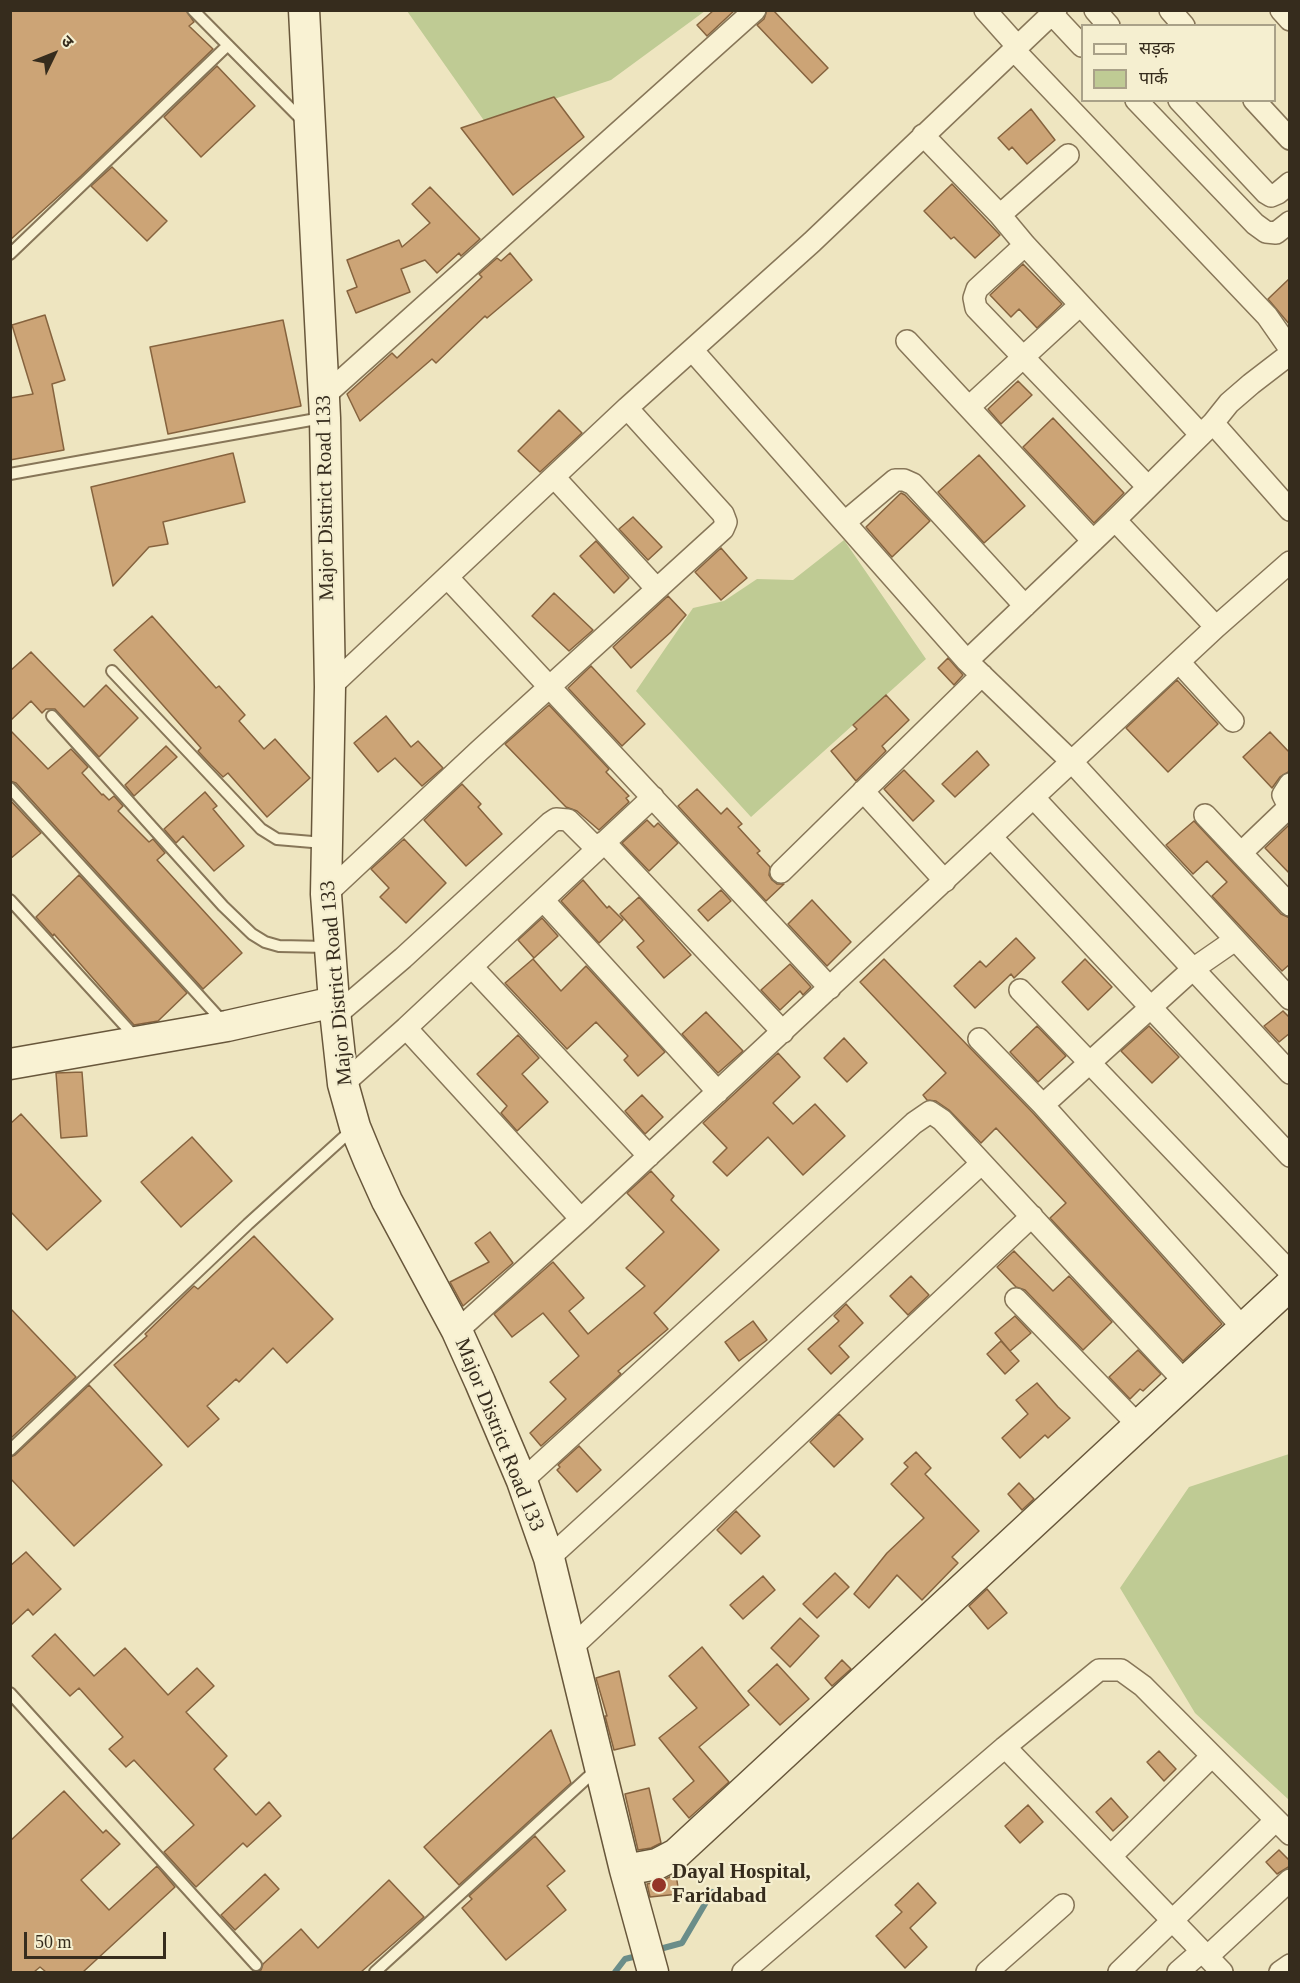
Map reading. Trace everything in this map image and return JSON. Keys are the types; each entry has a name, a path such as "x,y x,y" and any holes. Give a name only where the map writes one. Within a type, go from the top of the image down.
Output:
{"main road":[{"name":"Major District Road 133","path":"304,10 325,407 330,687 327,894 343,1084 355,1127 387,1201 457,1331 480,1382 522,1481 549,1558 625,1870 653,1972"},
{"path":"10,1064 335,1008"},
{"path":"625,1870 657,1864 676,1854 1290,1285"}],"street":[{"path":"325,407 755,10"},
{"path":"984,10 1016,48 1268,316 1290,349"},
{"path":"1095,10 1107,24"},
{"path":"1170,10 1182,24"},
{"path":"1281,10 1290,20"},
{"path":"330,687 627,408 812,242 1054,12 1081,44"},
{"path":"1138,102 1255,224 1266,232 1276,233 1290,222"},
{"path":"1181,102 1266,193 1271,196 1290,183"},
{"path":"1256,102 1290,139"},
{"path":"923,135 1000,215 1080,305 1290,510"},
{"path":"1000,215 1068,155"},
{"path":"1025,245 977,289 974,298 976,308 1148,487"},
{"path":"969,407 1080,305"},
{"path":"907,340 1093,541"},
{"path":"693,351 974,668 1072,762 1290,999"},
{"path":"780,872 863,791 974,668 1024,606 1207,429 1229,403 1290,354"},
{"path":"327,894 656,588 723,529 726,522 723,514 627,408"},
{"path":"554,477 656,588"},
{"path":"845,522 895,480 904,480 913,484 1024,606"},
{"path":"1115,520 1216,627"},
{"path":"457,1331 783,1032 1216,627 1290,562"},
{"path":"447,577 830,988"},
{"path":"1179,662 1233,721"},
{"path":"1241,853 1289,809 1283,795 1290,784"},
{"path":"863,791 945,881"},
{"path":"343,1084 472,967 652,797"},
{"path":"1034,798 1290,1073"},
{"path":"1205,815 1290,905"},
{"path":"335,1008 403,958 556,819 568,820 601,846 783,1032"},
{"path":"992,838 1290,1156"},
{"path":"543,900 718,1092"},
{"path":"1043,1105 1193,969 1235,940"},
{"path":"472,967 649,1156"},
{"path":"1020,990 1290,1272"},
{"path":"406,1028 581,1219"},
{"path":"979,1039 1043,1105 1242,1328"},
{"path":"522,1481 930,1112 942,1120 1185,1382"},
{"path":"549,1558 982,1163"},
{"path":"571,1648 1032,1216"},
{"path":"1016,1299 1138,1425"},
{"path":"743,1972 1005,1747 1099,1670 1121,1670 1143,1686 1283,1827 1173,1921 1119,1972"},
{"path":"1005,1747 1222,1972"},
{"path":"1110,1856 1212,1755"},
{"path":"1178,1972 1205,1954 1290,1880"},
{"path":"987,1972 1063,1905"},
{"path":"1280,1972 1290,1965"}],"lane":[{"path":"193,10 309,127"},
{"path":"13,247 227,46"},
{"path":"10,474 325,407"},
{"path":"112,671 261,829 277,839 328,843"},
{"path":"52,716 223,906 252,934 265,942 279,946 330,947"},
{"path":"10,788 226,1026"},
{"path":"10,900 139,1041"},
{"path":"10,1450 240,1232 355,1127"},
{"path":"10,1693 256,1965"},
{"path":"375,1972 600,1766"}],"green space":[{"path":"407,11 705,11 611,80 485,122"},
{"path":"844,540 926,659 751,817 636,691 693,608 724,601 757,579 793,580"},
{"path":"1290,1454 1289,1800 1195,1713 1120,1588 1189,1487"}],"building":[{"path":"10,10 186,10 194,22 189,26 213,49 81,176 10,240"},
{"path":"714,10 735,10 707,36 697,25"},
{"path":"767,10 773,10 828,68 812,83 757,25 764,19"},
{"path":"217,66 255,106 201,157 164,117"},
{"path":"554,97 584,137 513,195 461,128"},
{"path":"1031,109 1055,140 1027,164 1012,147 1009,150 998,138"},
{"path":"112,167 167,221 147,241 91,186"},
{"path":"952,184 1000,235 975,258 954,237 951,239 924,211"},
{"path":"430,187 480,239 461,256 459,253 437,273 425,260 401,269 410,292 356,313 347,291 357,287 347,260 399,240 402,247 430,223 412,204"},
{"path":"510,253 532,280 487,318 485,316 436,363 432,359 360,421 347,394 392,353 397,358 482,277 479,274 497,258 501,261"},
{"path":"1023,264 1062,304 1037,328 1019,309 1011,317 990,295"},
{"path":"1290,278 1290,325 1268,299"},
{"path":"45,315 65,380 52,384 64,450 10,460 10,398 33,394 12,325"},
{"path":"283,320 301,406 168,434 150,347"},
{"path":"1018,381 1032,395 1001,424 988,409"},
{"path":"559,410 582,433 540,472 518,451"},
{"path":"1053,418 1124,493 1094,523 1023,447"},
{"path":"233,453 245,502 163,522 168,544 149,547 113,586 91,487"},
{"path":"979,455 1025,506 984,543 938,492"},
{"path":"901,493 930,521 892,557 866,527"},
{"path":"633,517 662,547 648,560 619,529"},
{"path":"596,541 629,578 614,593 580,556"},
{"path":"721,548 747,578 721,600 695,572"},
{"path":"554,593 593,630 569,651 532,616"},
{"path":"668,596 686,615 671,632 631,668 613,647"},
{"path":"152,616 216,688 219,686 245,715 239,721 264,749 275,739 310,778 267,817 228,773 223,777 198,751 201,748 114,650"},
{"path":"31,652 84,707 106,685 138,718 99,757 55,709 46,709 42,713 31,701 10,721 10,671"},
{"path":"948,658 963,675 954,685 938,668"},
{"path":"591,666 645,724 622,746 568,688"},
{"path":"1177,680 1218,724 1168,772 1126,728"},
{"path":"886,695 909,720 882,746 886,751 856,781 831,751 857,729 853,725"},
{"path":"549,705 609,769 606,772 629,796 626,798 629,802 599,830 577,811 566,807 505,744"},
{"path":"386,716 411,747 418,741 443,768 422,786 395,758 378,772 354,743"},
{"path":"10,730 48,769 71,749 88,767 82,773 102,795 109,800 114,796 123,806 118,811 149,842 153,839 165,853 157,860 242,953 203,989 16,783 10,781"},
{"path":"1270,732 1290,753 1290,771 1280,777 1272,788 1243,757"},
{"path":"166,746 177,757 134,796 125,785"},
{"path":"977,751 989,765 955,797 942,784"},
{"path":"904,770 934,801 913,821 884,789"},
{"path":"462,784 481,804 478,807 502,834 466,866 424,820"},
{"path":"697,789 721,814 727,808 742,824 738,827 760,851 757,853 770,867 769,875 772,880 777,884 784,884 766,901 678,806"},
{"path":"205,792 217,806 213,809 244,846 214,871 183,836 176,843 164,829"},
{"path":"10,800 41,833 10,859"},
{"path":"647,820 654,827 658,823 678,843 649,871 622,843"},
{"path":"1194,821 1281,914 1290,918 1290,964 1282,971 1212,896 1227,882 1207,861 1193,874 1166,845"},
{"path":"1290,824 1290,874 1265,848"},
{"path":"404,839 446,883 406,923 380,897 389,888 371,869"},
{"path":"79,875 187,993 158,1021 134,1025 54,934 53,936 36,917"},
{"path":"583,880 607,908 609,906 623,920 599,943 561,901"},
{"path":"721,890 731,901 708,921 698,910"},
{"path":"639,897 691,955 664,978 637,947 644,941 620,914"},
{"path":"812,900 851,942 827,966 788,924"},
{"path":"542,918 558,936 534,958 518,940"},
{"path":"1016,938 1035,958 1014,978 1011,974 975,1008 954,986 980,961 986,967"},
{"path":"533,959 561,991 586,966 665,1052 638,1076 624,1060 628,1056 596,1022 567,1049 505,983"},
{"path":"884,959 1034,1114 1222,1324 1183,1361 1050,1218 1066,1203 996,1128 981,1143 949,1110 936,1101 927,1100 923,1095 946,1073 860,982"},
{"path":"1085,959 1112,987 1088,1010 1062,982"},
{"path":"790,964 811,987 803,995 800,991 780,1010 761,990"},
{"path":"1283,1011 1290,1018 1290,1033 1279,1042 1264,1026"},
{"path":"706,1012 743,1051 718,1073 682,1034"},
{"path":"1037,1026 1066,1056 1038,1082 1010,1052"},
{"path":"1149,1026 1179,1057 1152,1083 1121,1051"},
{"path":"518,1035 539,1058 522,1074 548,1102 517,1131 501,1113 507,1106 477,1074"},
{"path":"844,1038 867,1063 847,1082 824,1058"},
{"path":"778,1053 800,1077 773,1103 793,1124 815,1104 845,1136 803,1175 768,1137 727,1176 713,1162 727,1148 703,1123"},
{"path":"82,1072 87,1136 61,1138 56,1073"},
{"path":"642,1095 663,1117 645,1134 625,1111"},
{"path":"21,1114 101,1201 47,1250 10,1211 10,1124"},
{"path":"192,1137 232,1181 181,1227 141,1182"},
{"path":"651,1171 674,1196 671,1200 719,1250 654,1313 668,1329 618,1371 621,1374 541,1446 530,1433 566,1399 550,1382 579,1356 543,1313 512,1337 494,1314 553,1262 584,1298 569,1311 588,1334 645,1286 626,1268 664,1232 627,1193"},
{"path":"490,1232 513,1263 463,1306 450,1282 489,1262 475,1243"},
{"path":"254,1236 333,1319 287,1363 273,1348 239,1382 236,1379 207,1406 219,1419 188,1447 114,1365 147,1336 145,1334 194,1286 198,1289"},
{"path":"1014,1251 1053,1291 1069,1276 1112,1322 1083,1350 1025,1290 1016,1287 997,1267"},
{"path":"911,1276 929,1295 908,1315 890,1296"},
{"path":"846,1304 863,1323 839,1346 849,1357 831,1374 808,1349 839,1321 834,1316"},
{"path":"10,1308 76,1377 10,1439"},
{"path":"1015,1316 1031,1333 1010,1351 995,1333"},
{"path":"753,1321 767,1340 739,1361 725,1342"},
{"path":"1001,1341 1019,1361 1005,1374 987,1354"},
{"path":"1138,1350 1161,1374 1143,1391 1140,1389 1130,1399 1109,1377"},
{"path":"1037,1383 1070,1418 1048,1438 1045,1435 1020,1458 1002,1438 1028,1414 1016,1400"},
{"path":"89,1385 162,1465 74,1546 10,1478 10,1457 15,1455"},
{"path":"839,1414 863,1439 834,1467 810,1442"},
{"path":"579,1446 601,1470 577,1492 557,1470 560,1467 558,1465"},
{"path":"916,1452 931,1468 925,1474 979,1531 952,1557 958,1563 922,1600 897,1575 869,1608 854,1594 887,1553 924,1518 891,1484 908,1467 904,1463"},
{"path":"1019,1483 1034,1499 1022,1510 1008,1494"},
{"path":"736,1511 760,1536 741,1554 717,1530"},
{"path":"26,1552 61,1589 33,1615 28,1609 10,1626 10,1566"},
{"path":"835,1573 849,1587 817,1618 803,1604"},
{"path":"763,1576 775,1590 743,1619 730,1605"},
{"path":"987,1589 1007,1613 988,1629 969,1606"},
{"path":"800,1618 819,1636 790,1667 771,1648"},
{"path":"55,1634 94,1676 125,1648 168,1695 197,1668 214,1686 186,1712 227,1756 214,1769 256,1815 269,1802 281,1816 247,1847 243,1843 196,1887 164,1852 194,1825 134,1760 126,1767 109,1749 123,1737 79,1688 70,1696 32,1656"},
{"path":"702,1647 749,1705 699,1747 729,1782 689,1818 673,1799 694,1781 659,1738 697,1708 669,1676"},
{"path":"842,1660 851,1669 832,1686 825,1678"},
{"path":"777,1664 809,1699 780,1725 748,1691"},
{"path":"619,1671 635,1745 614,1750 596,1678"},
{"path":"551,1730 571,1783 459,1885 424,1847"},
{"path":"1159,1751 1176,1769 1164,1781 1147,1762"},
{"path":"649,1788 661,1843 651,1848 638,1850 625,1794"},
{"path":"64,1791 103,1833 106,1830 120,1844 81,1880 109,1910 157,1866 175,1887 83,1972 46,1972 40,1967 34,1972 10,1972 10,1841"},
{"path":"1111,1798 1128,1817 1113,1831 1096,1812"},
{"path":"1028,1805 1043,1822 1020,1843 1005,1826"},
{"path":"535,1836 565,1871 547,1886 566,1910 506,1960 462,1908 472,1899 469,1896"},
{"path":"1279,1850 1290,1861 1290,1866 1277,1874 1266,1862"},
{"path":"265,1874 279,1889 235,1930 221,1915"},
{"path":"676,1874 679,1894 650,1897 647,1884"},
{"path":"389,1880 424,1917 361,1972 254,1972 261,1970 263,1964 301,1929 318,1948"},
{"path":"918,1883 936,1903 910,1928 927,1947 905,1968 876,1936 902,1912 895,1905"}],"waterway":[{"path":"656,1950 682,1943 712,1892"},
{"path":"615,1972 625,1959 641,1955"}],"place":[{"name":"Dayal Hospital, Faridabad","path":"659,1885"}]}
